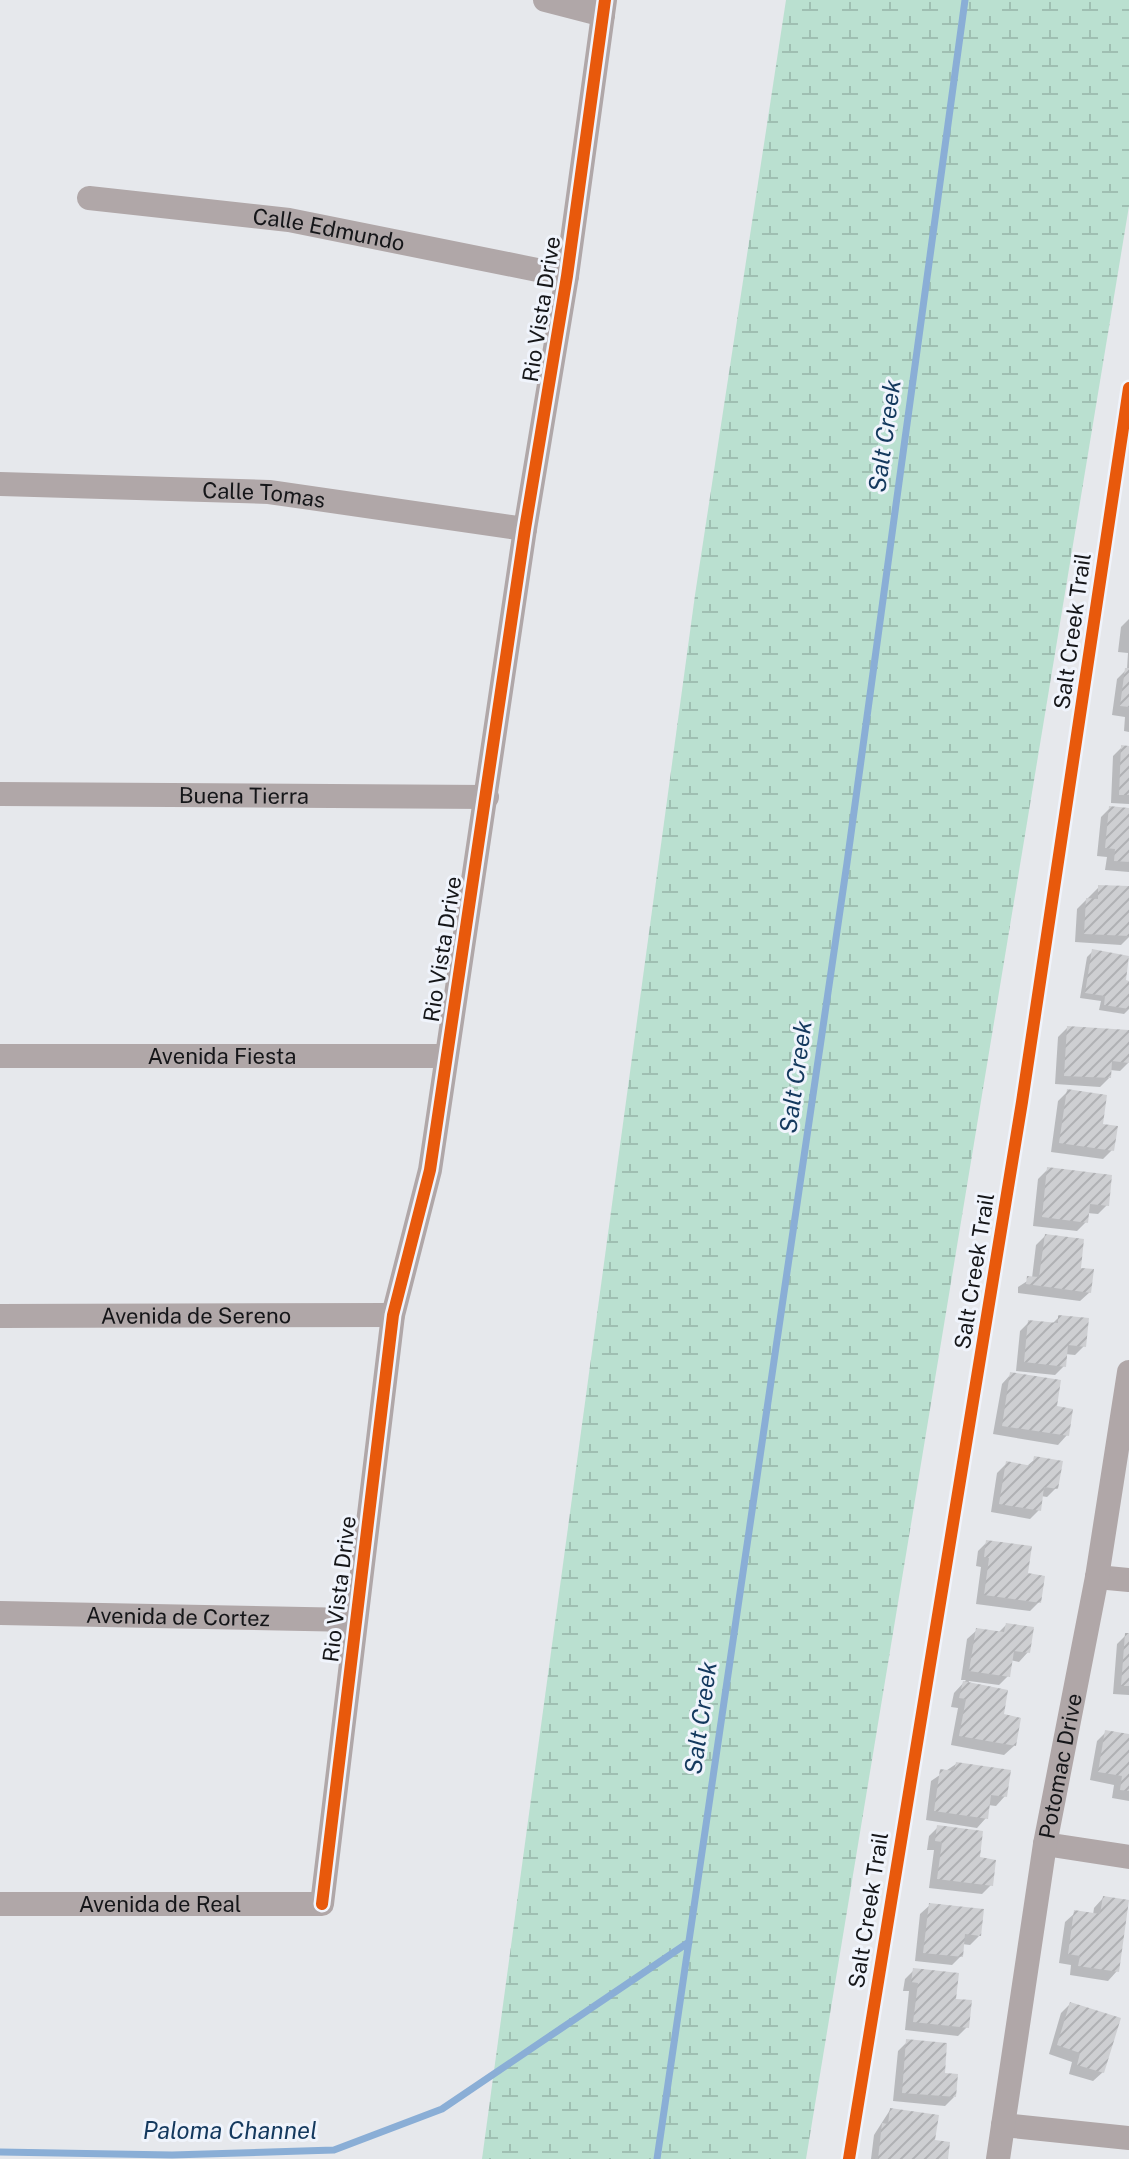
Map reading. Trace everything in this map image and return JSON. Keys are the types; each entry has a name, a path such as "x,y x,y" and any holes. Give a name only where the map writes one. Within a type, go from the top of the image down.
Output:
{"street":[{"path":"545,0 604,7"},
{"name":"Rio Vista Drive","path":"322,1904 393,1315 430,1170 525,529 567,276 604,7"},
{"name":"Calle Edmundo","path":"89,198 289,220 567,276"},
{"name":"Calle Tomas","path":"0,484 269,492 525,529"},
{"name":"Buena Tierra","path":"0,794 487,797"},
{"name":"Avenida Fiesta","path":"0,1056 445,1056"},
{"name":"Avenida de Sereno","path":"0,1316 393,1315"},
{"name":"Potomac Drive","path":"998,2159 1045,1844 1097,1577 1129,1372"},
{"path":"1097,1577 1129,1580"},
{"name":"Avenida de Cortez","path":"0,1613 355,1620"},
{"path":"1045,1844 1129,1857"},
{"name":"Avenida de Real","path":"0,1904 322,1904"},
{"path":"1003,2125 1129,2138"}],"green space":[{"path":"786,0 1129,0 1129,206 806,2159 482,2159 695,595"}],"building":[{"path":"1125,668 1129,668 1129,707 1120,706"},
{"path":"1121,745 1129,746 1129,795 1119,795"},
{"path":"1109,806 1129,808 1129,862 1114,861 1115,849 1105,848"},
{"path":"1098,885 1129,886 1129,936 1084,934 1086,898 1098,899"},
{"path":"1092,949 1129,956 1126,980 1129,981 1129,1009 1104,1005 1105,996 1085,993"},
{"path":"1067,1026 1129,1030 1129,1063 1112,1061 1111,1078 1064,1076"},
{"path":"1067,1089 1107,1095 1103,1124 1118,1126 1114,1151 1059,1143"},
{"path":"1047,1167 1112,1175 1109,1206 1090,1204 1088,1223 1042,1217"},
{"path":"1045,1234 1084,1239 1081,1268 1094,1269 1091,1293 1026,1284 1027,1276 1039,1277"},
{"path":"1058,1315 1089,1318 1086,1347 1068,1345 1066,1367 1024,1362 1028,1320 1058,1323"},
{"path":"1010,1372 1061,1380 1057,1406 1073,1409 1069,1436 1002,1426"},
{"path":"1034,1456 1063,1461 1058,1489 1044,1487 1041,1511 999,1504 1006,1461 1032,1466"},
{"path":"986,1540 1032,1546 1028,1573 1045,1576 1041,1603 984,1595 989,1558 984,1557"},
{"path":"1006,1623 1034,1627 1030,1653 1014,1651 1010,1677 969,1671 976,1628 1004,1632"},
{"path":"1125,1633 1129,1633 1129,1686 1121,1686"},
{"path":"963,1681 1008,1690 1004,1714 1021,1718 1016,1746 959,1736 966,1699 959,1698"},
{"path":"1105,1730 1129,1734 1129,1791 1120,1790 1122,1776 1098,1772"},
{"path":"956,1762 1011,1770 1007,1797 991,1795 988,1819 934,1811 940,1769 954,1771"},
{"path":"937,1825 983,1831 980,1857 996,1860 993,1886 937,1879 942,1842 935,1841"},
{"path":"1103,1896 1129,1900 1119,1972 1078,1966 1080,1956 1068,1954 1074,1910 1100,1914"},
{"path":"929,1903 984,1909 981,1936 965,1934 963,1957 923,1953"},
{"path":"913,1968 959,1973 956,1999 972,2000 969,2028 913,2022 918,1983 911,1982"},
{"path":"1070,2002 1121,2018 1104,2073 1077,2065 1080,2053 1057,2045"},
{"path":"906,2039 947,2043 945,2073 958,2074 956,2097 902,2093"},
{"path":"890,2108 939,2115 935,2140 950,2142 948,2159 878,2159 882,2123 888,2124"}],"waterway":[{"name":"Salt Creek","path":"657,2159 847,863 965,0"},
{"name":"Paloma Channel","path":"0,2152 172,2155 334,2150 442,2109 689,1942"}],"cycle path":[{"path":"322,1904 393,1315 430,1170 525,529 567,276 605,0"},
{"name":"Salt Creek Trail","path":"849,2159 1022,1102 1129,388"}]}
